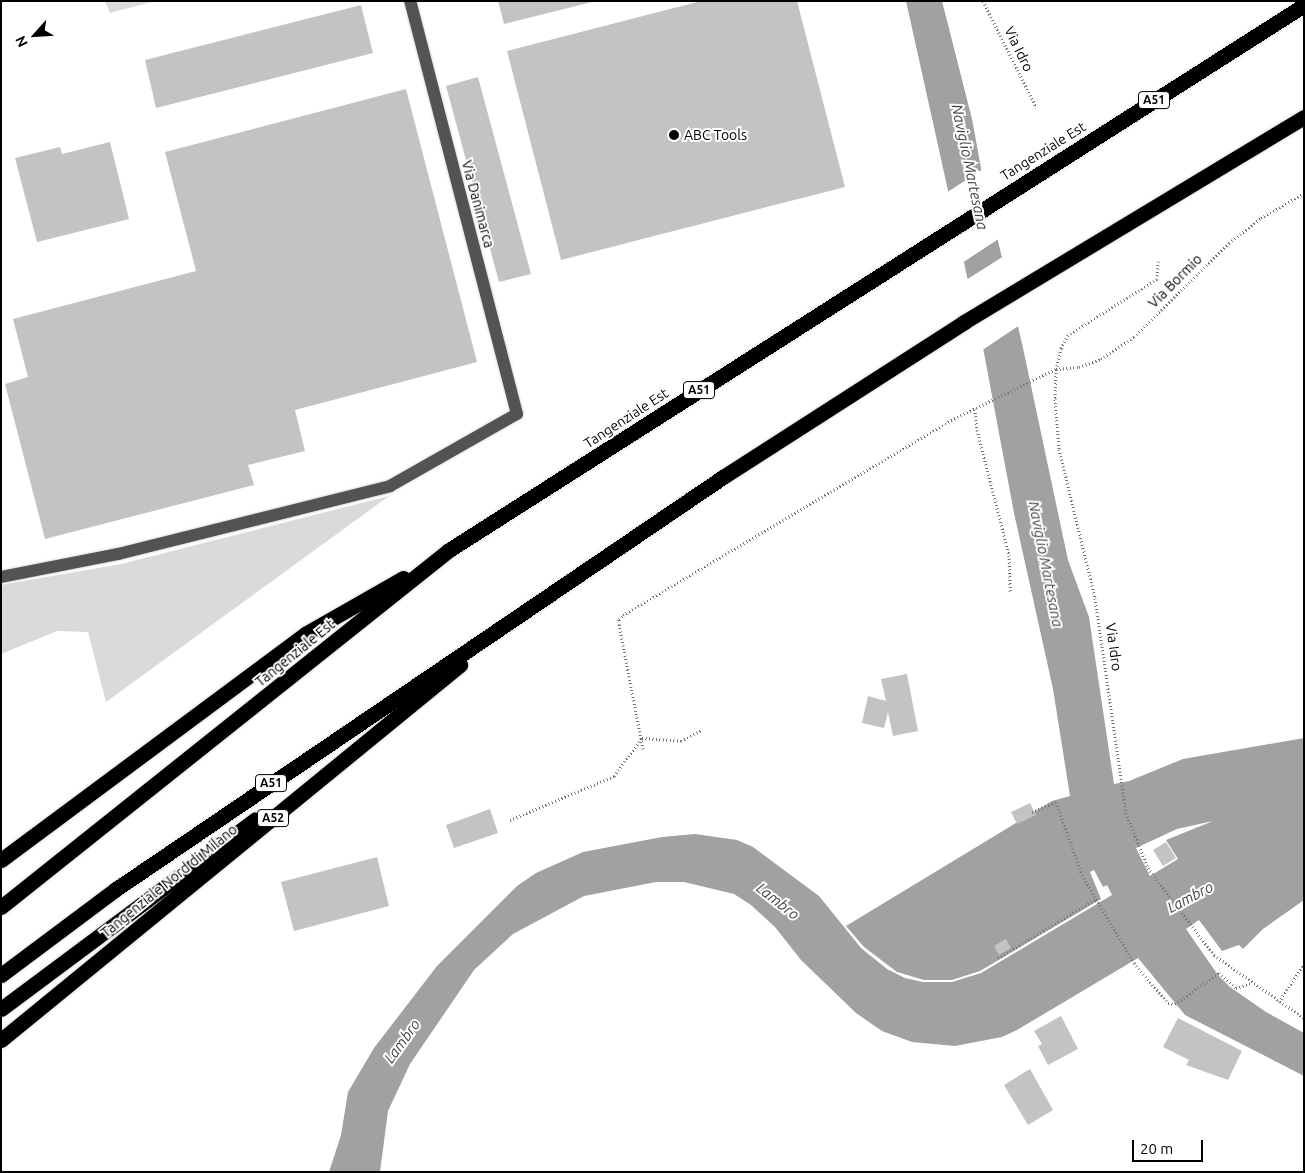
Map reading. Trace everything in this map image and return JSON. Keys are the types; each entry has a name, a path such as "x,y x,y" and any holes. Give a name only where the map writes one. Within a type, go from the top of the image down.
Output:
{"highway":[{"name":"Tangenziale Est","path":"1,907 449,550 1304,5"},
{"name":"A51","path":"1,975 116,889 544,596 723,477 964,322 1304,116"},
{"path":"1,860 305,634 449,550"},
{"name":"Tangenziale Nord di Milano","path":"1,1040 544,596"},
{"path":"1,1009 426,692"}],"lane":[{"name":"Via Danimarca","path":"1,576 118,554 390,486 517,414 410,1"}],"path":[{"name":"Via Idro","path":"983,1 1036,107"},
{"name":"Via Bormio","path":"642,738 619,619 951,420 1056,370 1089,365 1134,337 1229,243 1261,218 1304,193"},
{"name":"Via Idro","path":"1158,261 1157,279 1068,335 1060,348 1056,370 1060,448 1096,605 1126,813 1148,868 1214,955 1304,1018"},
{"path":"975,409 977,430 1009,555 1010,592"},
{"path":"642,738 681,741 702,730"},
{"path":"642,738 643,749"},
{"path":"510,820 614,776 642,738"},
{"path":"1032,812 1056,802 1082,876 1134,963 1168,1003 1175,1004 1219,973 1236,988 1252,983"},
{"path":"998,958 1096,899"},
{"path":"1279,1002 1304,964"}],"shaded area":[{"path":"105,1 155,1 110,13"},
{"path":"389,496 106,702 88,632 57,631 1,654 1,585 121,564"}],"water":[{"path":"906,1 942,1 972,119 981,168 1023,348 1068,560 1089,617 1114,784 1129,781 1183,759 1304,738 1304,900 1263,929 1243,949 1239,945 1222,951 1199,920 1186,929 1218,975 1230,987 1266,1012 1304,1033 1304,1076 1185,1015 1138,958 1002,1037 955,1046 912,1042 882,1031 856,1013 801,960 775,927 751,905 734,894 684,882 656,882 584,896 513,934 474,970 410,1064 388,1111 380,1172 329,1172 341,1135 348,1092 374,1048 437,966 517,886 536,873 583,852 662,837 695,834 737,840 753,847 819,896 861,948 887,969 905,978 923,982 952,982 981,973 1112,895 1107,885 1103,887 1094,870 1090,872 1101,899 980,971 952,980 924,980 897,972 864,947 846,926 1052,801 1070,796 1053,689 1014,513 984,353","holes":["1213,821 1166,840 1178,859 1150,876 1136,848 1177,829"]}],"pier":[{"path":"983,169 1000,238 962,263 946,193"},
{"path":"1004,256 1020,325 981,351 966,280"}],"building":[{"path":"498,1 592,1 592,2 504,24"},
{"path":"701,1 797,1 845,187 561,260 507,51"},
{"path":"361,5 373,53 156,108 145,60"},
{"path":"478,77 531,274 499,282 446,86"},
{"path":"406,89 477,362 295,410 305,451 248,465 254,485 45,539 5,384 28,377 13,319 196,271 165,152"},
{"path":"110,142 129,219 37,242 15,158 60,147 62,154"},
{"path":"907,674 918,731 893,736 888,712 884,728 862,723 868,696 886,701 881,679"},
{"path":"1030,803 1036,815 1017,824 1011,812"},
{"path":"490,809 498,833 454,848 446,825"},
{"path":"1166,842 1176,858 1163,866 1153,850"},
{"path":"377,857 389,906 294,931 281,882"},
{"path":"1006,939 1011,948 999,955 994,946"},
{"path":"1061,1016 1078,1049 1048,1065 1038,1046 1042,1044 1034,1031"},
{"path":"1178,1018 1242,1051 1228,1080 1186,1065 1189,1060 1163,1047"},
{"path":"1030,1069 1053,1110 1028,1125 1004,1085"}],"place":[{"name":"ABC Tools","path":"674,135"}],"water label":[{"name":"Naviglio Martesana","path":"970,167"},
{"name":"Naviglio Martesana","path":"1046,564"},
{"name":"Lambro","path":"1190,897"},
{"name":"Lambro","path":"778,901"},
{"name":"Lambro","path":"402,1041"}]}
